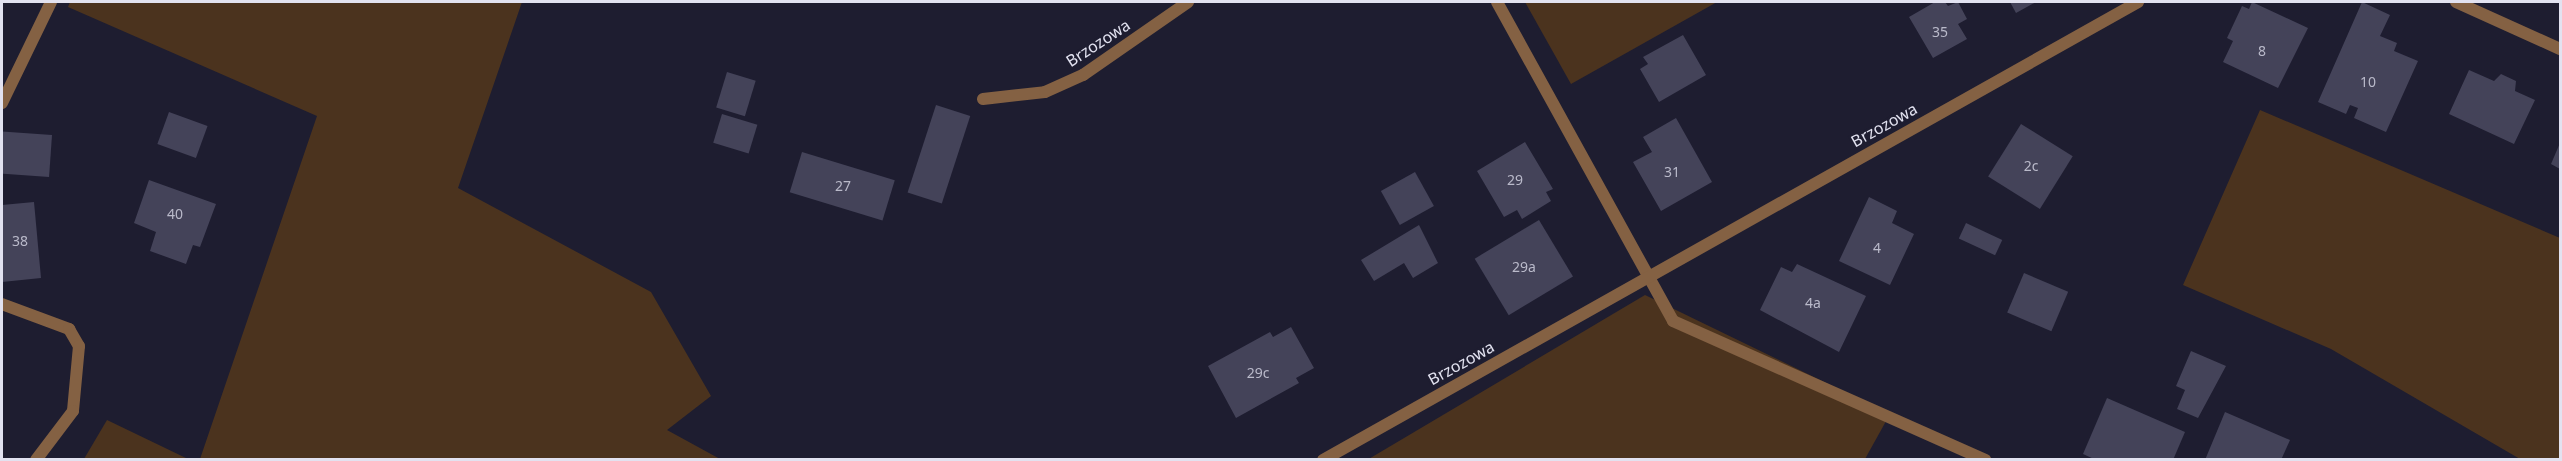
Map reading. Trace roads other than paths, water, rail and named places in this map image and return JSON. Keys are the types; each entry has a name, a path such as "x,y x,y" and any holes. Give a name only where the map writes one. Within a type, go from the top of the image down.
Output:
{"street":[{"path":"2,103 51,2"},
{"name":"Brzozowa","path":"983,99 1045,92 1083,75 1188,2"},
{"path":"1497,2 1646,278 1673,321 1985,459"},
{"name":"Brzozowa","path":"1323,459 2138,2"},
{"path":"2456,2 2560,49"},
{"path":"2,304 69,329 79,346 74,411 36,459"}]}
